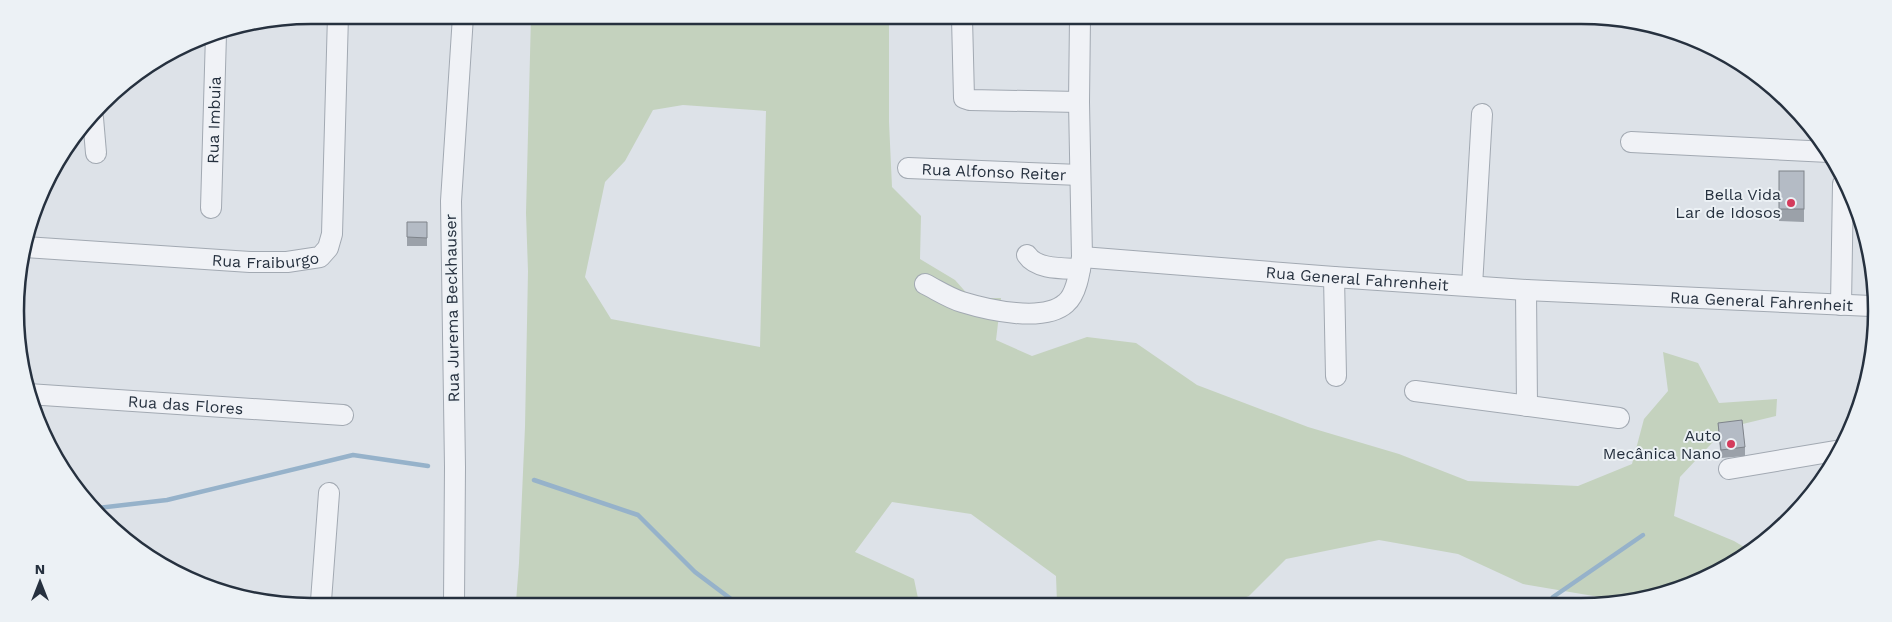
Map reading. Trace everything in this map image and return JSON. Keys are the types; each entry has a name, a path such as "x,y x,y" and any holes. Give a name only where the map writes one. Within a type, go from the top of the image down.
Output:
{"street":[{"name":"Rua Fraiburgo","path":"31,247 250,262 287,262 320,257 328,248 332,234 338,24"},
{"name":"Rua Jurema Beckhauser","path":"454,598 455,467 451,201 462,24"},
{"path":"962,24 964,98 970,100 1079,102"},
{"path":"924,284 960,301 987,309 1014,313 1044,313 1059,308 1068,302 1081,263 1080,24"},
{"name":"Rua Imbuia","path":"211,208 216,40"},
{"path":"1472,286 1482,114"},
{"path":"93,124 96,153"},
{"path":"1631,142 1820,152"},
{"name":"Rua Alfonso Reiter","path":"908,168 1080,175"},
{"path":"1841,304 1843,193"},
{"name":"Rua General Fahrenheit","path":"1027,255 1030,260 1043,265 1081,263 1526,290 1868,306"},
{"path":"1334,277 1336,376"},
{"path":"1526,290 1527,406"},
{"path":"1415,391 1619,418"},
{"name":"Rua das Flores","path":"37,395 343,415"},
{"path":"1729,469 1832,452"},
{"path":"322,598 329,492"}],"green space":[{"path":"531,24 889,24 889,122 892,187 921,216 920,259 955,280 971,298 1001,298 996,340 1032,356 1087,337 1136,343 1197,385 1308,427 1399,454 1468,481 1578,486 1632,464 1644,419 1668,391 1663,352 1698,363 1719,403 1777,399 1776,416 1726,428 1680,477 1674,516 1734,541 1745,547 1708,569 1673,583 1618,596 1603,598 1523,584 1458,554 1379,540 1286,559 1249,596 1244,598 1057,598 1056,576 971,514 892,502 855,552 914,579 918,598 516,598 525,427 528,271 526,213","holes":["683,105 766,111 760,347 611,319 585,277 605,182 625,161 653,110"]}],"building":[{"name":"Bella Vida Lar de Idosos","path":"1779,171 1804,171 1804,209 1779,209"},
{"path":"407,222 427,222 427,238 407,237"},
{"name":"Auto Mecânica Nano","path":"1742,420 1745,447 1721,450 1718,423"}],"waterway":[{"path":"102,508 167,500 353,455 428,466"},
{"path":"534,480 638,515 695,572 730,598"},
{"path":"1552,598 1643,535"}],"place":[{"name":"Bella Vida Lar de Idosos","path":"1791,203"},
{"name":"Auto Mecânica Nano","path":"1731,444"}]}
